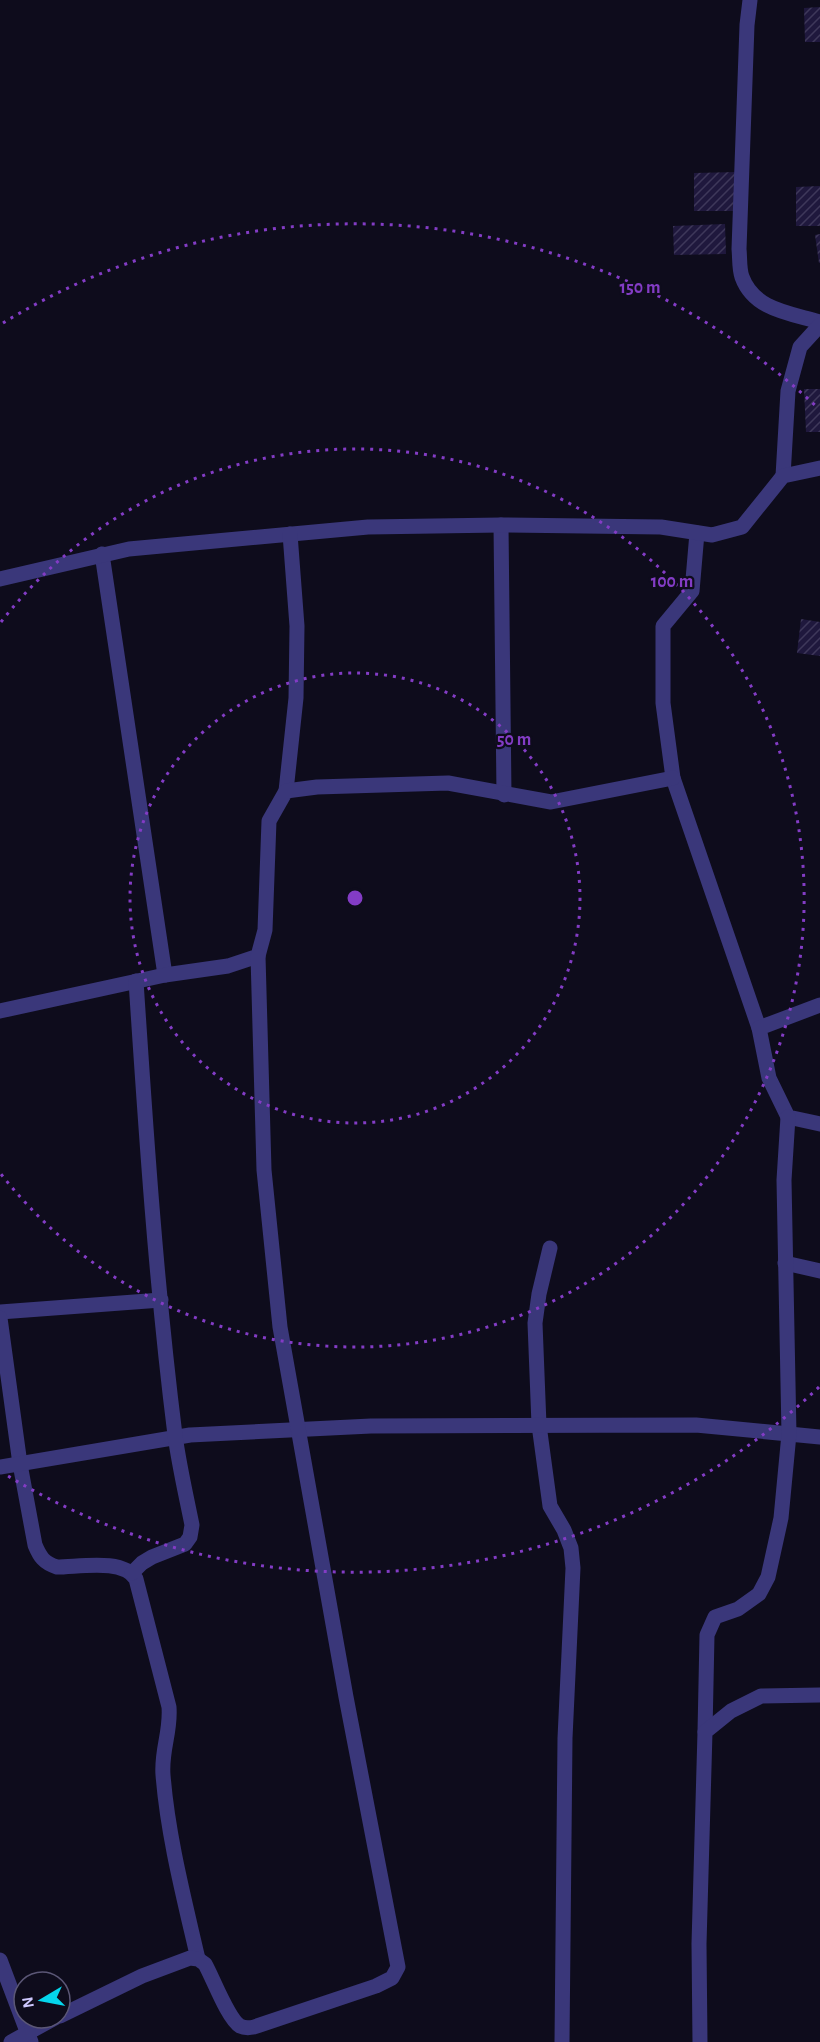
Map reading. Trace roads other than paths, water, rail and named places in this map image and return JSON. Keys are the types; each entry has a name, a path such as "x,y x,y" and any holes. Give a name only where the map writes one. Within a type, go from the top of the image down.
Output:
{"street":[{"path":"750,0 747,25 739,249 741,275 749,292 762,304 820,323 800,346 788,391 783,477"},
{"path":"0,579 129,549 368,527 501,525 661,528 712,535 741,527 783,477 820,468"},
{"path":"501,525 504,795"},
{"path":"697,533 692,591 663,626 663,703 673,778 759,1028 769,1078 788,1117 784,1180 789,1434 781,1518 768,1577 759,1594 738,1609 715,1617 707,1635 699,1944 700,2042"},
{"path":"72,2010 160,1968 183,1959 198,1959 205,1964 238,2025 246,2028 254,2027 376,1986 392,1978 398,1967 346,1697 280,1328 264,1170 258,956 264,930 268,821 286,791 296,698 297,626 290,534"},
{"path":"102,554 165,975"},
{"path":"286,791 317,787 448,783 551,802 673,778"},
{"path":"0,1011 165,975 228,966 258,956"},
{"path":"132,1573 142,1563 185,1544 190,1537 192,1525 175,1438 152,1212 136,981"},
{"path":"759,1028 820,1005"},
{"path":"788,1117 820,1124"},
{"path":"550,1248 535,1323 539,1425 550,1506 571,1548 573,1568 565,1738 562,2042"},
{"path":"785,1263 820,1271"},
{"path":"0,1312 161,1300"},
{"path":"0,1318 20,1464 35,1545 42,1560 57,1567 113,1566 124,1568 136,1579 169,1707 170,1727 163,1753 168,1818 198,1959"},
{"path":"0,1467 190,1435 371,1426 696,1425 820,1437"},
{"path":"705,1732 730,1711 761,1696 820,1695"},
{"path":"0,1960 28,2037 11,2042"}]}
